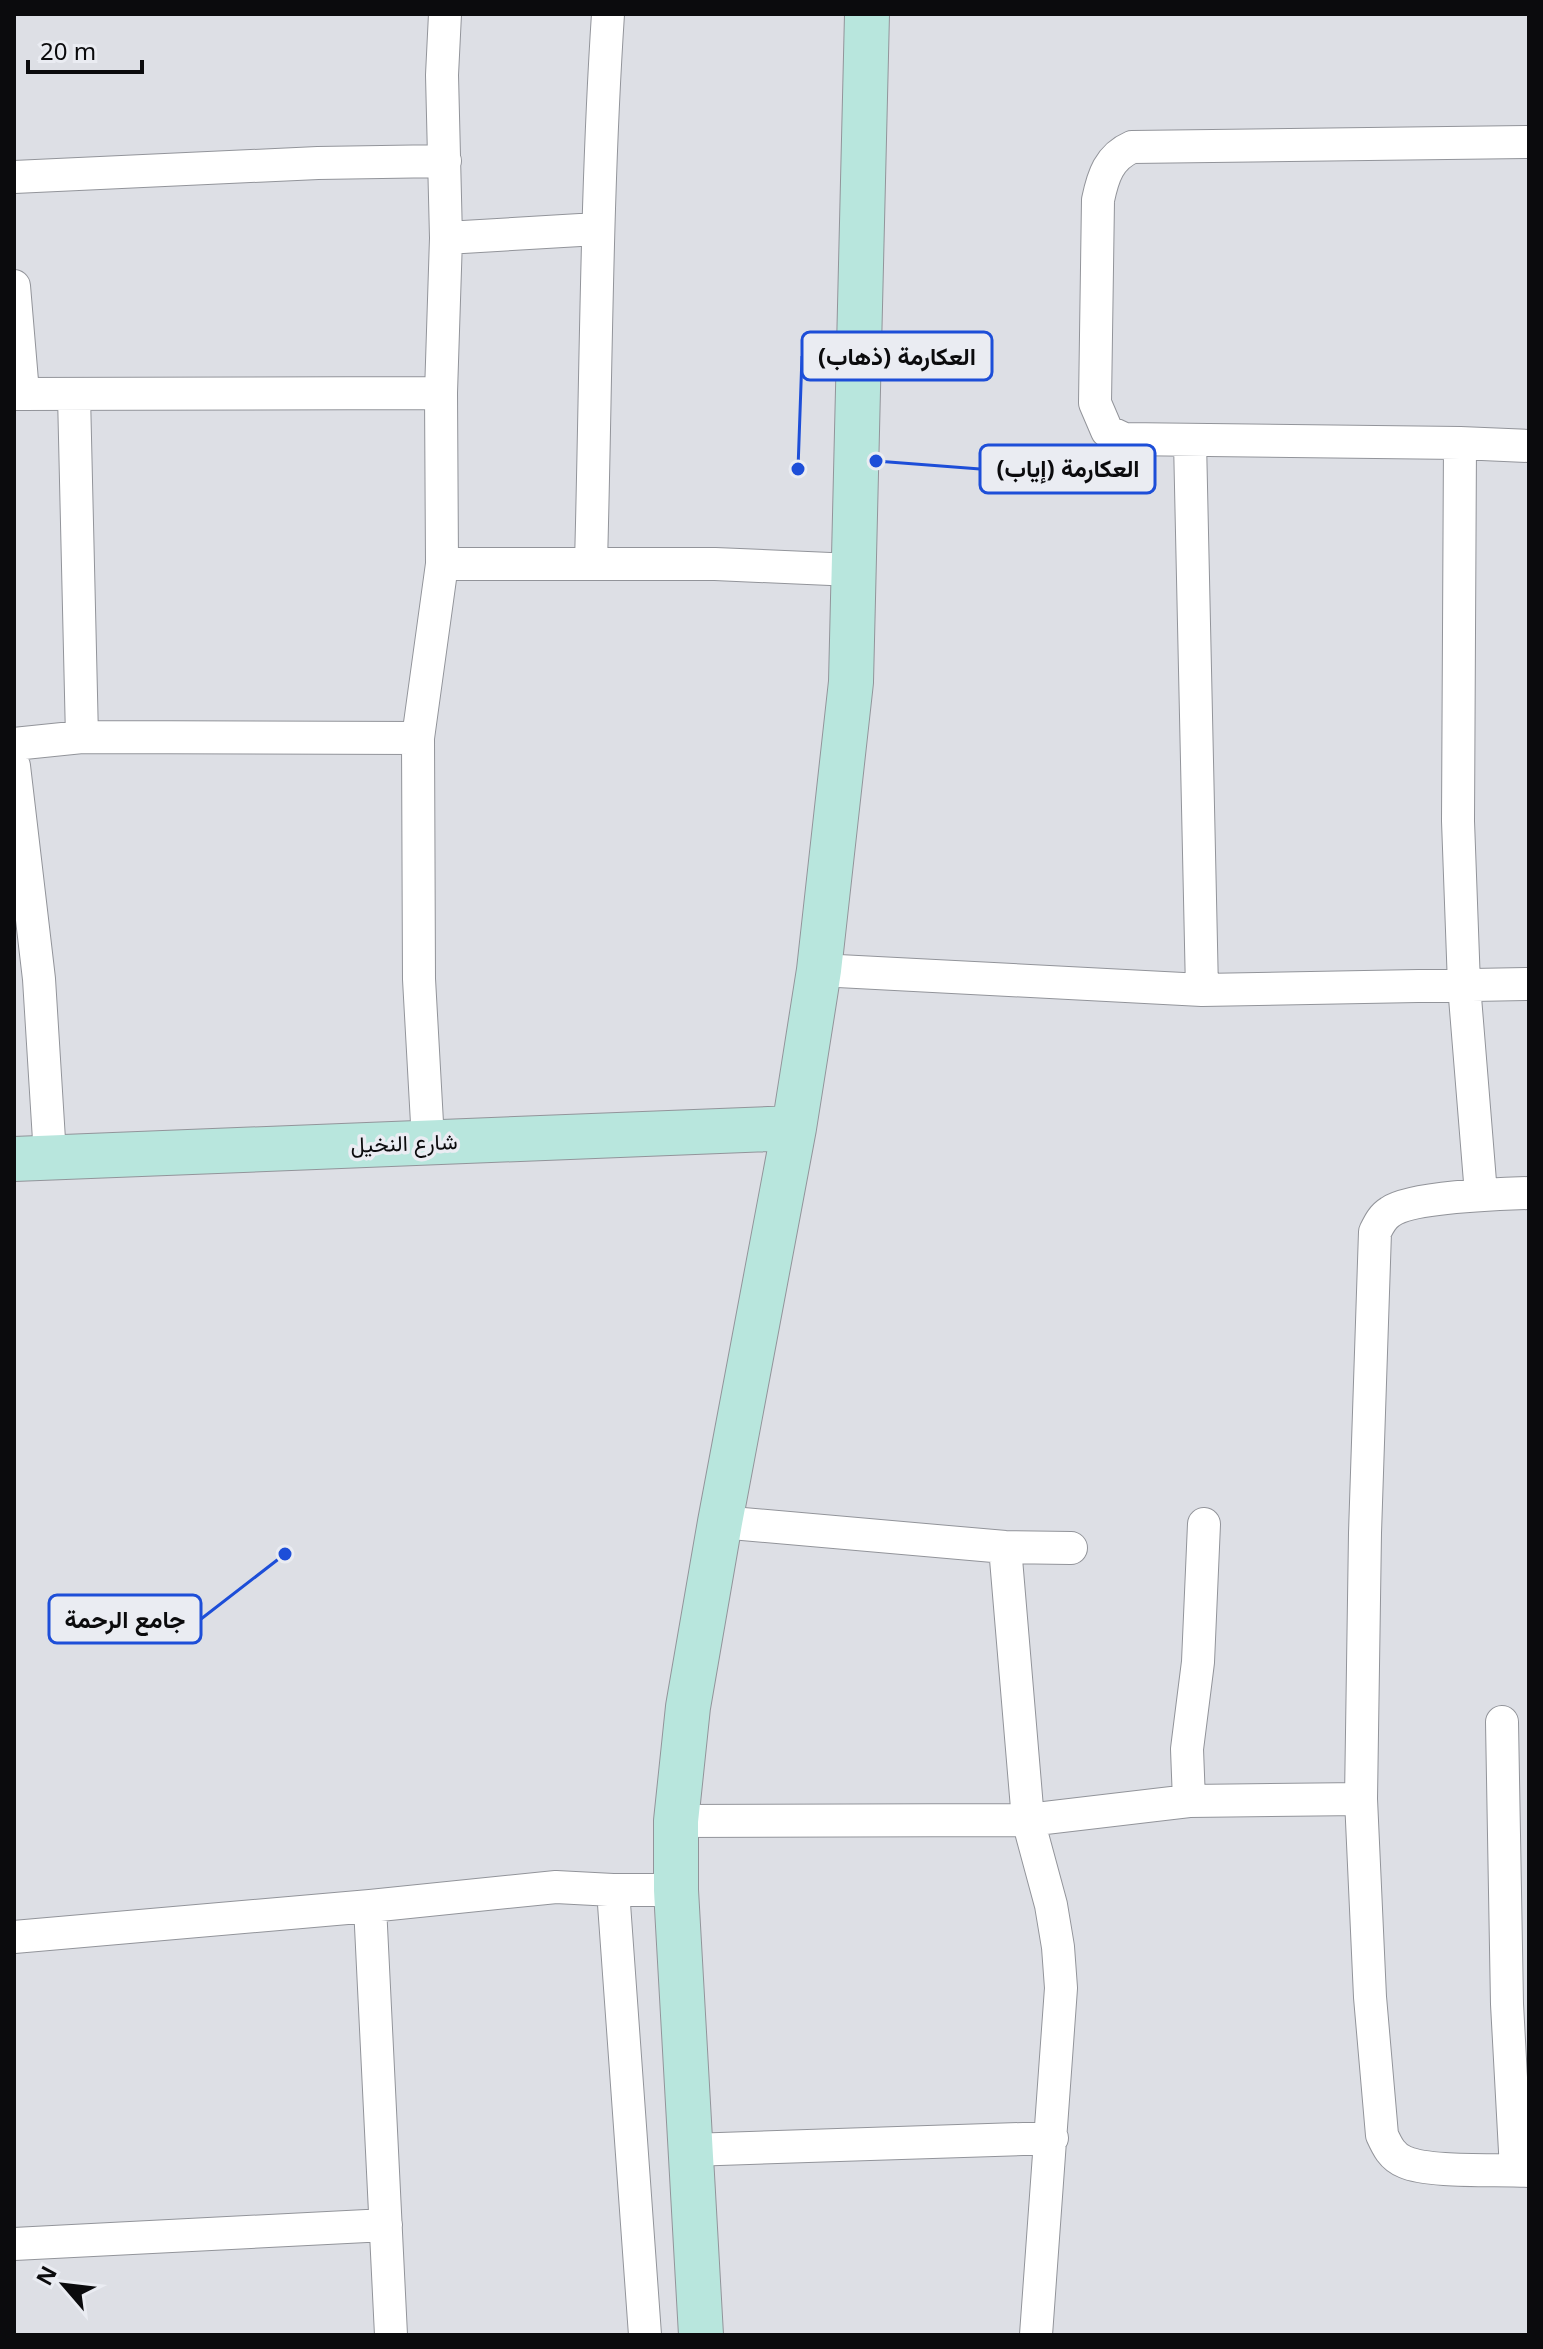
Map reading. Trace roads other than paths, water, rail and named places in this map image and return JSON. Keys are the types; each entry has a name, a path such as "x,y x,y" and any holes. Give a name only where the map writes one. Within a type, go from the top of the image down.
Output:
{"main road":[{"path":"701,2335 676,1890 676,1821 688,1707 794,1128 819,970 851,682 867,14"},
{"name":"شارع النخيل","path":"32,1157 794,1128"}],"street":[{"path":"428,1141 419,979 418,738 442,564 441,393 446,238 442,75 445,14"},
{"path":"591,563 597,366 597,229 608,14"},
{"path":"1529,142 1132,147 1118,153 1102,181 1098,200 1095,403 1107,431 1124,439 1529,446"},
{"path":"14,177 318,163 445,161"},
{"path":"446,238 597,229"},
{"path":"14,286 18,393 441,393"},
{"path":"74,395 82,737"},
{"path":"1190,441 1202,990"},
{"path":"1460,443 1458,821 1464,985 1481,1194"},
{"path":"442,564 715,564 853,570"},
{"path":"14,744 82,737 418,738"},
{"path":"14,766 39,979 32,1157"},
{"path":"819,970 1202,990 1529,984"},
{"path":"1502,1722 1507,2004 1522,2170 1421,2167 1403,2162 1391,2153 1382,2135 1370,1997 1361,1799 1365,1533 1375,1232 1380,1221 1401,1206 1481,1194 1529,1193"},
{"path":"720,1522 1005,1547 1071,1548"},
{"path":"1189,1801 1187,1749 1198,1662 1204,1524"},
{"path":"1005,1547 1028,1820 1051,1905 1060,1975 1052,2138 1036,2335"},
{"path":"676,1821 1028,1820 1189,1801 1361,1799"},
{"path":"14,1937 556,1887 676,1890"},
{"path":"613,1890 645,2335"},
{"path":"370,1906 391,2335"},
{"path":"690,2150 1052,2138"},
{"path":"14,2244 386,2225"}],"place":[{"name":"العكارمة (إياب)","path":"876,461"},
{"name":"العكارمة (ذهاب)","path":"798,469"},
{"name":"جامع الرحمة","path":"285,1554"}]}
